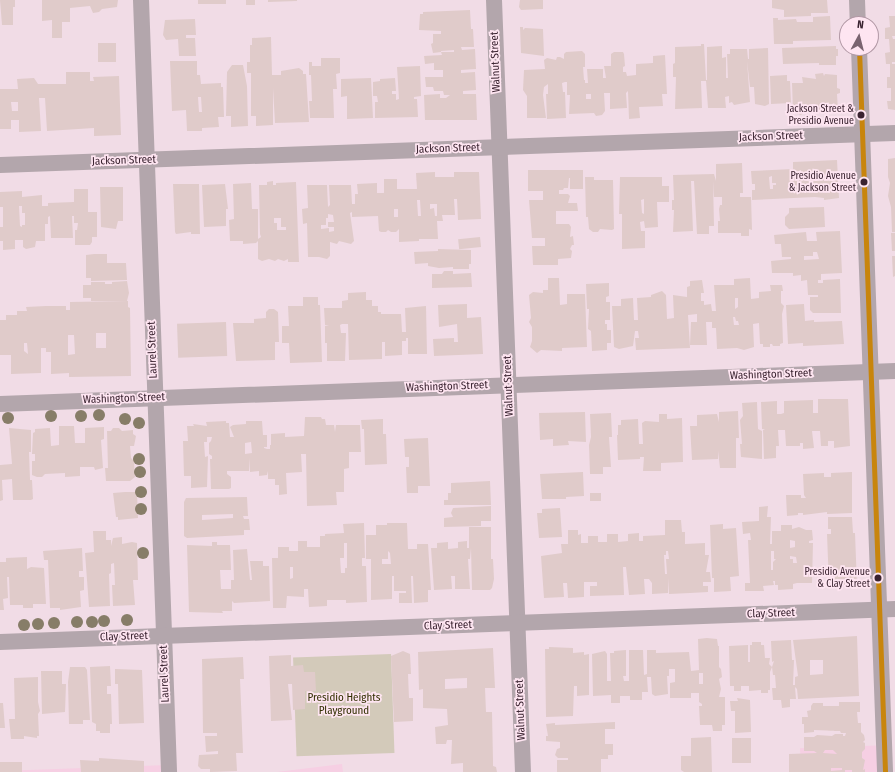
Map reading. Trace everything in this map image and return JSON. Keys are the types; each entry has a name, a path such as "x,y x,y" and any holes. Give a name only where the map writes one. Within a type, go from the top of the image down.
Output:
{"street":[{"name":"Laurel Street","path":"141,0 169,772"},
{"name":"Walnut Street","path":"494,0 523,772"},
{"path":"857,0 858,16"},
{"path":"859,56 871,372 887,610 885,772"},
{"name":"Jackson Street","path":"0,165 895,133"},
{"name":"Washington Street","path":"0,404 895,371"},
{"name":"Clay Street","path":"0,642 887,610"}],"shaded area":[{"path":"890,745 891,772 801,772 800,748"},
{"path":"342,764 342,772 277,772"},
{"path":"168,765 169,772 0,772 0,771"}],"green space":[{"name":"Presidio Heights Playground","path":"391,654 394,753 297,756 293,657"}],"building":[{"path":"0,0 15,0 15,7 13,7 13,25 2,25"},
{"path":"42,0 118,0 117,7 102,9 99,12 93,13 90,6 70,8 70,22 62,22 62,38 52,38 52,20 42,21"},
{"path":"198,0 226,0 226,4 198,4"},
{"path":"246,0 255,0 255,5 246,5"},
{"path":"268,0 297,0 297,1 268,2"},
{"path":"520,0 543,0 543,9 521,10 519,7"},
{"path":"772,0 827,0 828,13 811,13 811,16 784,17 784,10 772,8"},
{"path":"470,10 474,47 461,47 462,50 475,49 476,69 461,70 461,73 475,72 476,90 463,91 463,94 476,94 477,120 425,120 424,95 440,94 440,98 446,98 450,95 444,95 443,91 434,91 433,87 426,87 425,77 443,77 443,70 434,70 434,63 425,64 424,56 442,55 441,52 433,53 431,44 433,43 433,34 441,34 441,31 419,30 420,14 423,14 423,12","holes":["454,50 454,52 441,51"]},
{"path":"830,16 831,40 793,41 793,44 774,44 773,18 778,18 778,20 796,19 797,22 813,22 813,17"},
{"path":"889,16 895,16 895,36 892,36 893,39 885,39 885,28 890,27"},
{"path":"195,19 196,35 186,35 186,38 195,38 196,56 179,56 178,39 166,40 163,35 165,20"},
{"path":"520,27 523,27 523,30 525,28 543,29 544,56 521,53"},
{"path":"271,37 272,75 281,75 281,71 299,68 303,71 303,74 306,74 309,122 275,123 273,88 273,125 256,126 256,116 251,116 251,73 247,73 247,62 250,62 250,45 252,45 252,38"},
{"path":"889,39 895,39 895,62 892,62 892,64 895,64 895,110 888,109 887,101 891,101 891,88 887,88 887,77 890,77 890,64 886,64 885,53 890,52"},
{"path":"98,43 116,43 116,62 98,62"},
{"path":"701,44 704,44 706,80 707,47 722,46 722,58 726,57 726,78 728,78 727,54 730,54 730,49 747,49 749,59 749,49 768,48 769,104 765,106 755,104 754,87 750,87 747,61 750,102 734,105 732,102 729,103 729,96 725,97 726,108 708,108 706,81 701,81 702,108 675,109 676,77 673,77 673,64 675,63 675,47 701,46"},
{"path":"836,46 836,49 838,49 838,56 836,56 836,65 819,65 819,63 783,64 782,48"},
{"path":"582,51 585,54 585,67 583,67 585,83 588,83 587,69 603,69 603,78 606,78 604,66 611,66 611,54 614,52 623,52 625,66 623,67 623,72 626,72 627,76 636,75 636,64 653,63 653,56 665,55 667,94 662,94 663,106 639,107 640,118 629,119 628,91 626,93 627,108 610,109 610,93 604,93 605,111 602,115 596,116 594,113 569,114 570,95 567,95 567,82 565,82 562,83 563,92 565,92 566,118 547,119 546,94 548,94 548,84 544,87 543,95 546,118 527,118 527,96 523,90 524,70 545,69 544,60 547,58 556,60 557,57 564,59 564,54 566,52","holes":["586,94 591,94 591,99 586,99"]},
{"path":"321,58 340,58 340,73 336,74 337,89 333,89 334,118 310,118 309,101 312,101 309,62 312,62 312,66 321,66"},
{"path":"170,61 197,61 197,75 200,75 201,84 221,83 221,87 223,87 224,117 218,117 219,127 202,128 202,131 187,131 186,110 172,111","holes":["198,97 201,97 202,112 199,112"]},
{"path":"232,65 243,65 247,86 248,126 231,127 231,116 226,116 227,72"},
{"path":"420,66 421,96 414,97 414,99 417,99 418,117 375,118 375,102 378,102 377,96 373,96 373,82 380,81 380,79 395,78 396,91 392,91 392,94 396,94 396,100 399,99 397,67"},
{"path":"66,72 90,72 90,81 94,81 93,77 119,76 121,135 94,136 94,128 47,131 45,98 39,98 41,131 19,132 19,120 11,120 11,129 0,129 0,89 18,89 17,79 34,78 38,84 66,84","holes":["11,102 18,102 18,111 12,111"]},
{"path":"823,73 824,76 825,74 837,75 837,88 840,89 840,93 837,94 838,111 831,113 827,111 827,107 824,107 823,111 819,111 815,104 811,104 809,107 805,107 804,112 801,115 793,112 792,83 803,83 802,77 816,79 815,74"},
{"path":"787,75 787,81 790,81 791,103 771,104 770,76"},
{"path":"371,78 373,118 347,119 347,96 341,97 341,79"},
{"path":"895,158 895,232 892,232 891,207 888,196 890,183 888,177 888,159"},
{"path":"837,160 839,198 824,200 824,198 815,197 752,200 752,190 755,190 755,184 752,184 751,171 793,169 793,162","holes":["772,176 772,183 776,183 776,185 773,185 773,189 770,189 769,177"]},
{"path":"742,163 743,193 740,193 740,197 751,197 752,230 749,229 749,236 741,236 741,233 718,233 718,221 720,221 719,209 720,205 722,205 722,197 714,197 713,181 714,226 709,226 709,234 697,234 694,181 691,181 693,231 673,232 673,175 714,174 716,181 716,164"},
{"path":"528,170 583,170 583,189 570,189 569,178 568,188 559,190 559,194 568,194 570,196 568,203 577,203 578,211 556,211 556,224 569,224 571,227 570,237 573,236 574,245 572,245 570,249 572,251 571,258 558,259 558,265 533,265 532,246 545,246 545,238 532,238 529,200 543,200 543,191 528,191"},
{"path":"435,172 435,177 454,177 454,172 479,172 481,219 458,220 457,199 454,199 455,215 442,215 443,221 437,221 438,239 419,239 419,241 399,242 399,229 396,232 391,232 388,230 386,232 381,232 379,231 378,216 352,217 352,212 350,213 354,241 351,244 339,241 337,244 330,242 330,256 327,259 308,257 307,223 303,224 302,209 308,208 307,185 327,185 328,207 330,205 329,185 351,185 352,204 355,204 355,194 358,194 357,184 377,183 377,193 384,193 384,179 397,179 397,189 417,189 416,173","holes":["417,200 420,200 421,216 418,216","430,204 437,204 437,216 435,216 434,208 430,209","394,209 398,209 398,217 394,217","328,214 333,215 334,222 328,222 328,227 334,227 334,231 329,232 329,228 321,229 321,225 326,225 326,218 328,218"]},
{"path":"585,177 594,177 594,180 613,180 614,229 600,229 598,232 593,232 589,229 588,217 586,217"},
{"path":"620,177 662,177 662,186 669,186 669,202 657,202 658,227 645,228 644,221 640,222 641,231 645,231 645,248 622,249 622,214 619,214","holes":["644,199 644,214 642,213 641,200"]},
{"path":"273,181 273,185 276,185 276,183 296,182 299,262 288,262 288,259 284,261 269,259 262,261 258,259 258,241 256,243 243,244 243,241 230,241 229,220 234,219 233,184 251,183 252,209 258,209 258,239 261,237 259,185 267,185 267,182","holes":["274,218 281,218 281,227 286,227 286,230 277,230 277,223 274,223"]},
{"path":"173,184 199,184 200,234 191,234 191,232 176,234"},
{"path":"225,184 228,209 226,209 226,226 204,227 202,185"},
{"path":"100,187 123,187 123,221 118,221 116,229 101,227"},
{"path":"74,189 88,189 88,212 97,212 97,237 92,237 92,242 90,245 75,245 75,230 77,230 78,223 74,223 74,216 72,216 73,238 51,238 50,216 48,217 48,224 45,224 45,241 36,241 35,247 26,249 23,247 23,240 15,240 15,249 3,250 3,241 0,241 0,227 3,227 3,207 0,207 0,192 22,191 22,197 42,195 42,206 48,206 48,203 74,202","holes":["19,206 22,206 22,213 25,213 25,225 22,225 22,227 20,226"]},
{"path":"824,207 825,227 789,229 785,225 785,217 789,213 789,208"},
{"path":"840,231 842,273 821,274 821,280 818,280 818,283 823,283 823,280 840,279 841,313 813,313 810,310 810,297 818,297 818,295 808,295 807,280 801,281 801,275 793,276 793,273 772,273 771,261 791,259 791,257 782,257 781,244 775,244 774,235 806,232 807,241 817,241 816,232","holes":["813,252 817,252 819,259 804,260 804,256 813,256"]},
{"path":"891,233 895,233 895,251 892,251"},
{"path":"480,237 481,247 459,249 458,239"},
{"path":"438,249 471,250 471,264 469,264 469,269 453,269 453,267 439,268 428,266 428,263 415,264 414,252 438,251"},
{"path":"107,254 107,263 126,263 127,280 91,281 91,278 86,278 86,255"},
{"path":"892,256 895,256 895,276 893,277"},
{"path":"444,271 453,271 453,274 471,273 472,287 432,288 432,274 442,274"},
{"path":"548,278 559,278 560,305 567,304 567,294 585,294 587,347 562,348 562,351 541,350 537,353 530,347 532,341 532,327 529,322 531,318 529,295 533,292 543,293 543,290 548,290"},
{"path":"750,278 751,299 759,298 759,292 771,291 770,285 782,285 783,291 781,291 781,303 784,306 782,314 783,343 780,344 780,346 773,346 770,344 770,347 763,347 763,344 760,344 759,323 753,324 754,347 744,350 737,348 717,349 716,328 712,328 712,322 706,322 707,345 690,345 691,322 697,322 697,314 688,315 690,348 636,350 635,338 639,338 638,331 635,331 633,346 619,349 614,347 612,306 621,306 621,299 633,298 634,320 638,320 637,298 651,297 651,295 662,291 666,295 667,319 674,318 673,295 687,297 687,287 690,286 690,281 702,280 704,293 701,293 701,301 704,301 704,305 711,304 712,311 716,311 714,285 734,285 734,279","holes":["735,298 738,298 738,307 735,309","733,317 735,317 739,325 734,325"]},
{"path":"127,281 129,293 127,301 91,301 91,298 83,298 83,285 91,285 91,282 105,282 105,284 112,284 112,282"},
{"path":"609,283 609,296 606,297 606,302 610,302 610,320 605,320 605,324 607,324 607,330 611,330 611,343 607,343 607,350 592,351 591,331 588,329 589,309 587,309 586,284"},
{"path":"366,292 366,300 372,300 372,306 378,306 378,312 381,312 381,314 401,314 402,332 406,332 405,308 426,306 427,354 408,354 408,338 406,338 406,341 402,341 402,355 385,356 385,342 382,342 382,359 349,360 348,324 342,324 340,325 341,333 346,333 345,361 327,361 325,326 329,325 325,325 324,308 342,308 342,301 348,300 348,293"},
{"path":"303,297 318,297 318,305 320,305 322,362 290,363 289,343 282,343 282,326 289,326 288,306 303,306"},
{"path":"128,301 128,307 130,308 131,376 69,377 69,373 51,374 51,352 46,352 46,348 41,348 41,373 11,374 11,355 0,355 0,320 6,320 6,315 17,315 17,311 27,311 26,307 66,306 66,310 70,310 70,302","holes":["96,333 106,333 106,348 96,348","68,335 74,335 75,354 68,355","24,343 27,343 28,354 24,351"]},
{"path":"467,304 467,318 481,317 483,354 434,356 433,339 454,338 454,342 458,342 457,324 439,327 438,305"},
{"path":"804,304 805,321 842,321 844,344 803,346 803,343 788,344 786,305"},
{"path":"269,309 274,309 278,312 279,342 275,342 275,360 236,361 233,323 254,323 254,319 266,318 266,312"},
{"path":"226,322 227,356 178,358 177,324"},
{"path":"818,399 848,399 850,446 834,448 834,441 828,441 828,446 821,446 820,431 812,431 814,448 803,449 803,443 800,443 800,446 786,446 785,430 778,430 779,446 776,446 776,458 764,459 763,430 765,429 762,429 761,402 777,401 777,414 781,414 784,413 784,401 813,400 813,413 818,413"},
{"path":"757,402 758,429 762,431 762,459 741,457 740,444 742,444 740,420 743,416 742,403"},
{"path":"738,411 739,438 736,438 736,468 720,468 718,451 718,459 692,460 690,426 697,426 697,415 717,414 719,422 719,412"},
{"path":"585,412 586,442 568,441 569,445 553,446 553,439 540,440 539,413"},
{"path":"611,413 612,437 609,437 611,467 603,467 603,474 590,474 590,414"},
{"path":"659,414 667,414 667,419 682,418 683,462 661,463 661,471 643,471 644,457 640,457 640,459 618,460 617,435 618,425 621,425 621,420 638,419 639,444 643,444 642,423 645,421 659,422"},
{"path":"305,417 321,417 322,419 325,419 326,425 334,425 335,432 336,425 360,425 361,452 349,452 349,468 344,469 344,492 336,492 337,505 307,506 306,454 301,454 302,472 286,473 287,494 279,495 279,485 275,485 275,479 268,479 268,471 267,475 259,476 259,471 250,472 249,458 249,471 227,471 227,474 231,477 231,488 211,489 210,459 212,459 212,456 209,454 209,443 212,437 207,437 207,442 204,442 205,457 208,456 207,487 191,488 191,476 184,476 183,441 188,441 187,426 194,426 193,424 207,426 206,422 226,421 226,423 229,423 230,437 234,437 230,427 233,425 246,424 246,421 262,421 263,435 267,435 267,447 264,448 267,449 270,449 271,434 285,433 285,437 304,436","holes":["251,442 252,453 245,454 245,443"]},
{"path":"383,419 383,434 386,434 387,464 365,465 364,429 362,429 361,420"},
{"path":"59,426 74,426 75,443 85,443 85,428 104,427 104,439 101,440 103,468 95,470 94,467 80,467 80,476 65,477 65,473 45,474 42,477 32,475 32,461 35,461 35,454 32,454 33,433 35,432 35,429 50,428 51,446 59,445"},
{"path":"9,428 31,430 31,452 29,452 30,480 32,480 33,499 31,500 13,500 12,479 2,480 3,500 0,501 0,465 12,464"},
{"path":"113,428 119,428 122,431 133,430 133,434 136,436 134,446 130,446 131,458 134,461 135,477 130,481 106,481 105,468 108,468 107,431 111,431"},
{"path":"428,438 430,486 418,486 418,493 407,493 406,467 409,467 409,457 405,457 404,439"},
{"path":"583,472 584,496 566,497 566,499 542,499 540,474"},
{"path":"852,472 852,513 827,514 827,512 803,515 803,513 798,513 798,515 787,516 786,495 801,495 801,498 806,498 804,495 803,474 824,473 824,477 831,477 831,473"},
{"path":"490,481 491,505 444,505 444,500 448,500 448,493 451,493 451,483"},
{"path":"137,492 138,518 118,520 118,517 116,517 113,493"},
{"path":"590,493 601,493 601,501 590,501"},
{"path":"247,497 248,516 243,516 244,519 249,519 250,530 244,530 244,535 187,538 184,536 184,502 186,498","holes":["233,514 233,518 202,520 202,515"]},
{"path":"491,506 491,521 481,521 481,526 444,527 444,518 453,517 451,513 453,508"},
{"path":"768,506 767,517 771,517 770,544 772,544 772,531 781,531 781,525 792,525 792,529 799,527 806,530 812,530 813,540 809,541 809,543 813,543 812,583 797,583 793,584 793,589 778,590 778,585 775,585 775,581 773,581 774,585 763,586 764,591 745,591 745,583 750,583 748,540 751,540 750,533 743,534 742,522 759,521 759,507","holes":["790,540 795,541 795,547 790,548","771,551 774,551 774,559 776,559 773,562 773,570 771,570","790,556 796,557 797,563 793,563 793,559 790,559"]},
{"path":"560,508 562,537 539,538 537,513 542,513 542,509"},
{"path":"828,517 852,517 853,533 855,533 857,585 829,586 827,534 831,534 831,529 828,529"},
{"path":"665,520 681,520 682,532 685,532 685,544 705,543 705,555 709,555 706,572 710,572 711,582 703,582 703,586 708,586 708,592 669,594 668,578 668,593 652,594 652,583 649,579 644,579 645,594 629,595 626,567 623,567 624,595 590,596 590,586 597,586 597,582 584,582 584,597 568,598 567,583 563,583 564,597 544,598 541,556 562,553 561,544 568,544 568,530 578,530 578,535 581,534 581,543 588,543 588,536 598,536 598,542 607,542 607,534 618,534 618,542 628,541 628,534 639,533 639,541 643,541 643,536 665,535","holes":["666,551 668,551 669,559 666,559 667,574 665,574 664,555 666,555"]},
{"path":"364,523 365,558 362,558 362,566 366,566 367,602 346,603 346,600 327,600 327,606 309,607 308,589 304,589 304,597 287,596 286,608 273,608 272,558 278,558 278,547 289,547 289,551 298,551 298,541 307,541 307,547 320,547 320,536 325,536 325,534 344,533 343,524","holes":["344,543 347,543 347,568 345,568 345,573 341,573 340,558 344,558","290,567 293,567 293,578 290,579"]},
{"path":"387,523 407,523 408,549 417,549 417,544 428,544 431,590 428,590 428,602 414,603 413,576 411,576 412,603 399,603 399,593 406,593 406,591 394,591 394,576 392,576 392,599 371,600 371,559 366,559 366,535 376,535 376,525 387,525","holes":["388,551 390,553 391,564 382,564 382,559 388,559"]},
{"path":"723,524 723,529 736,528 739,576 730,577 731,591 714,592 710,525"},
{"path":"469,527 491,527 491,559 493,559 494,579 492,588 490,590 472,590 471,548 470,559 468,559 470,589 455,589 455,576 451,576 452,589 434,590 431,548 437,548 437,543 448,542 448,549 458,548 458,542 467,541 467,548 469,548"},
{"path":"93,531 106,531 106,540 111,540 111,546 113,538 122,537 122,544 132,542 137,543 138,580 133,580 135,605 113,606 112,585 115,585 114,563 111,564 111,573 109,574 110,606 89,607 85,553 94,552"},
{"path":"212,542 217,542 217,545 230,545 231,570 220,570 221,589 231,589 231,580 234,580 233,550 247,549 250,580 252,580 250,561 263,561 263,566 269,566 270,601 234,603 232,601 232,611 222,611 223,613 189,612 187,545 212,546"},
{"path":"82,548 83,571 79,571 79,577 84,577 84,590 80,591 81,607 60,610 60,608 50,608 48,560 44,560 43,551"},
{"path":"27,557 27,569 31,567 44,568 46,604 33,604 33,608 23,608 23,605 10,605 9,577 7,577 8,598 3,599 4,610 0,610 0,562 6,562 6,558"},
{"path":"857,636 859,696 798,699 797,689 795,687 796,699 790,699 790,707 782,708 781,700 773,700 772,688 776,688 775,675 773,675 772,667 774,661 772,662 771,641 791,640 792,660 794,660 793,685 795,685 795,677 798,676 793,640","holes":["810,660 823,660 823,674 810,675"]},
{"path":"698,639 717,639 719,646 719,667 721,669 722,677 719,679 721,689 719,697 725,697 725,725 722,725 722,731 713,731 712,725 700,725 699,706 702,706 702,704 699,702 699,693 691,693 691,698 670,698 670,683 675,682 675,669 669,669 669,676 667,676 668,694 655,696 652,694 651,677 647,677 648,692 642,692 642,700 630,700 630,696 620,696 620,703 611,703 611,695 593,696 592,654 605,651 607,654 607,681 611,681 610,653 614,653 614,651 626,650 626,676 623,676 624,681 629,681 629,650 643,650 644,675 647,674 647,650 656,650 656,653 689,652 691,671 699,670","holes":["699,673 703,673 703,684 699,684"]},
{"path":"752,642 761,642 761,645 764,645 765,658 770,658 769,664 772,667 770,672 770,690 768,690 768,693 761,693 761,690 749,691 749,686 741,686 741,691 734,691 734,686 730,686 729,646 748,645 748,662 750,662 750,645 752,645"},
{"path":"549,647 573,648 573,653 584,652 584,655 589,654 589,695 577,696 577,686 574,686 573,716 546,717 545,649 549,649"},
{"path":"493,648 495,688 485,688 486,712 492,712 493,766 496,767 497,772 463,772 463,763 451,764 452,740 447,740 446,744 436,744 435,727 448,725 447,709 423,708 423,689 419,690 418,652","holes":["467,678 467,688 445,689 445,679"]},
{"path":"403,651 410,654 411,674 408,674 409,698 413,698 413,721 394,722 391,656"},
{"path":"291,655 291,666 303,665 304,672 315,672 316,691 305,691 305,709 293,710 292,684 288,684 292,720 271,721 269,656"},
{"path":"243,657 244,679 240,679 243,753 236,753 237,771 210,772 210,769 201,769 198,766 199,755 218,754 218,751 206,752 205,736 217,736 217,733 203,733 202,659"},
{"path":"110,666 111,686 107,686 107,694 111,694 112,724 110,724 110,733 100,733 100,731 96,731 96,724 92,722 90,667"},
{"path":"70,667 85,667 87,670 90,720 83,720 83,724 69,724 68,682"},
{"path":"115,669 142,670 144,723 119,724 118,684 115,684"},
{"path":"41,671 62,671 62,684 66,684 65,712 42,714"},
{"path":"38,677 38,702 40,711 38,714 39,736 37,736 37,738 24,736 24,739 11,739 9,719 15,719 14,678"},
{"path":"737,698 750,700 751,732 735,733 735,711 731,711 730,701 738,701"},
{"path":"839,702 860,702 860,712 857,712 858,723 861,723 861,732 864,735 865,740 863,742 865,743 865,749 862,752 862,758 865,760 863,770 865,769 865,772 852,772 852,770 845,770 845,772 789,772 789,754 817,753 814,751 804,751 804,737 814,737 817,735 832,736 835,734 843,734 843,736 845,736 846,733 841,733 840,731 814,730 814,732 804,733 804,724 802,724 802,717 808,717 807,711 811,710 813,703 823,703 823,706 839,706","holes":["825,750 833,750 837,754 823,753","831,768 842,768 842,770 831,771"]},
{"path":"0,703 3,703 5,728 0,728"},
{"path":"615,722 615,729 605,729 605,744 613,744 613,755 608,755 608,759 601,759 601,772 557,772 557,760 568,760 568,758 558,758 555,755 557,749 560,748 560,742 546,741 546,736 548,736 546,724 555,723 555,725"},
{"path":"711,737 712,772 684,772 681,770 681,756 691,756 691,738"},
{"path":"732,738 751,738 751,763 732,763"},
{"path":"99,758 144,761 144,772 81,772 80,760 99,761"},
{"path":"0,762 22,762 22,772 0,772"}],"transit line":[{"path":"859,56 885,772"}],"place":[{"name":"Jackson Street & Presidio Avenue","path":"861,115"},
{"name":"Presidio Avenue & Jackson Street","path":"864,182"},
{"name":"Presidio Avenue & Clay Street","path":"878,578"}]}
